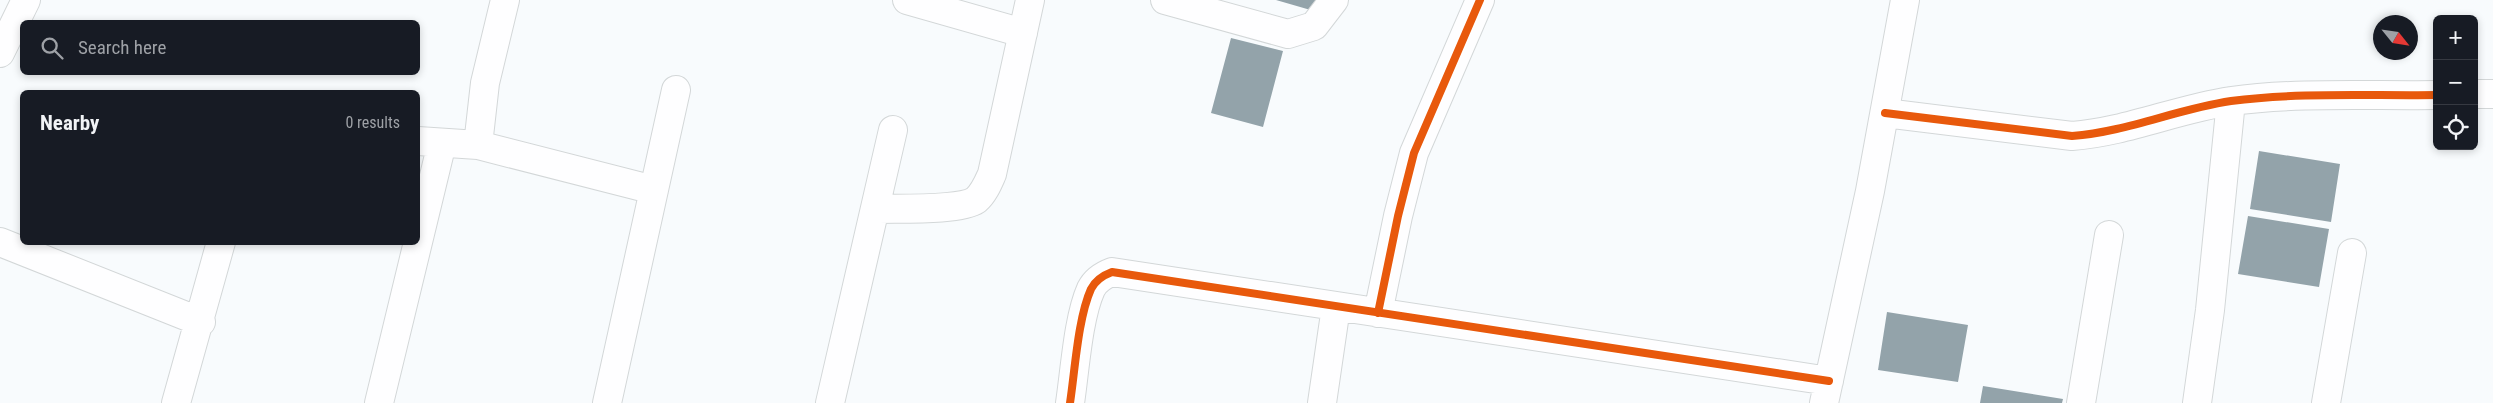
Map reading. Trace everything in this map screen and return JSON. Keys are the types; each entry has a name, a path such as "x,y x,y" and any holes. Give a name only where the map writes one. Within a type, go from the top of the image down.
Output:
{"street":[{"path":"478,146 485,83 504,0"},
{"path":"907,0 1023,33"},
{"path":"875,209 952,206 974,201 982,194 992,174 1030,0"},
{"path":"1165,0 1288,34 1314,26 1334,0"},
{"path":"1378,313 1398,216 1414,153 1480,0"},
{"path":"1070,403 1084,310 1092,287 1103,276 1112,272 1378,313 1826,392 1870,191 1904,0"},
{"path":"0,53 24,1"},
{"path":"607,403 676,90"},
{"path":"2478,94 2493,94"},
{"path":"1885,113 2072,136 2100,134 2176,113 2231,101 2283,97 2433,95"},
{"path":"2196,403 2210,310 2231,101"},
{"path":"830,403 893,130"},
{"path":"420,193 430,142 478,146 654,190"},
{"path":"2080,403 2109,235"},
{"path":"0,242 201,322"},
{"path":"176,403 201,322 220,245"},
{"path":"379,403 410,245"},
{"path":"2326,403 2352,253"},
{"path":"1322,403 1336,307"}],"building":[{"path":"1276,0 1317,0 1314,11"},
{"path":"1231,38 1283,51 1263,127 1211,113"},
{"path":"2259,151 2340,164 2331,222 2250,209"},
{"path":"2248,216 2329,229 2319,287 2238,274"},
{"path":"1887,312 1968,325 1958,382 1878,370"},
{"path":"1983,386 2063,399 2062,403 1980,403"}],"cycle path":[{"path":"1378,313 1398,216 1414,153 1480,0"},
{"path":"1885,113 2072,136 2112,130 2191,109 2257,98 2308,95 2433,95"},
{"path":"1070,403 1080,329 1087,301 1095,283 1112,272 1829,381"}]}
